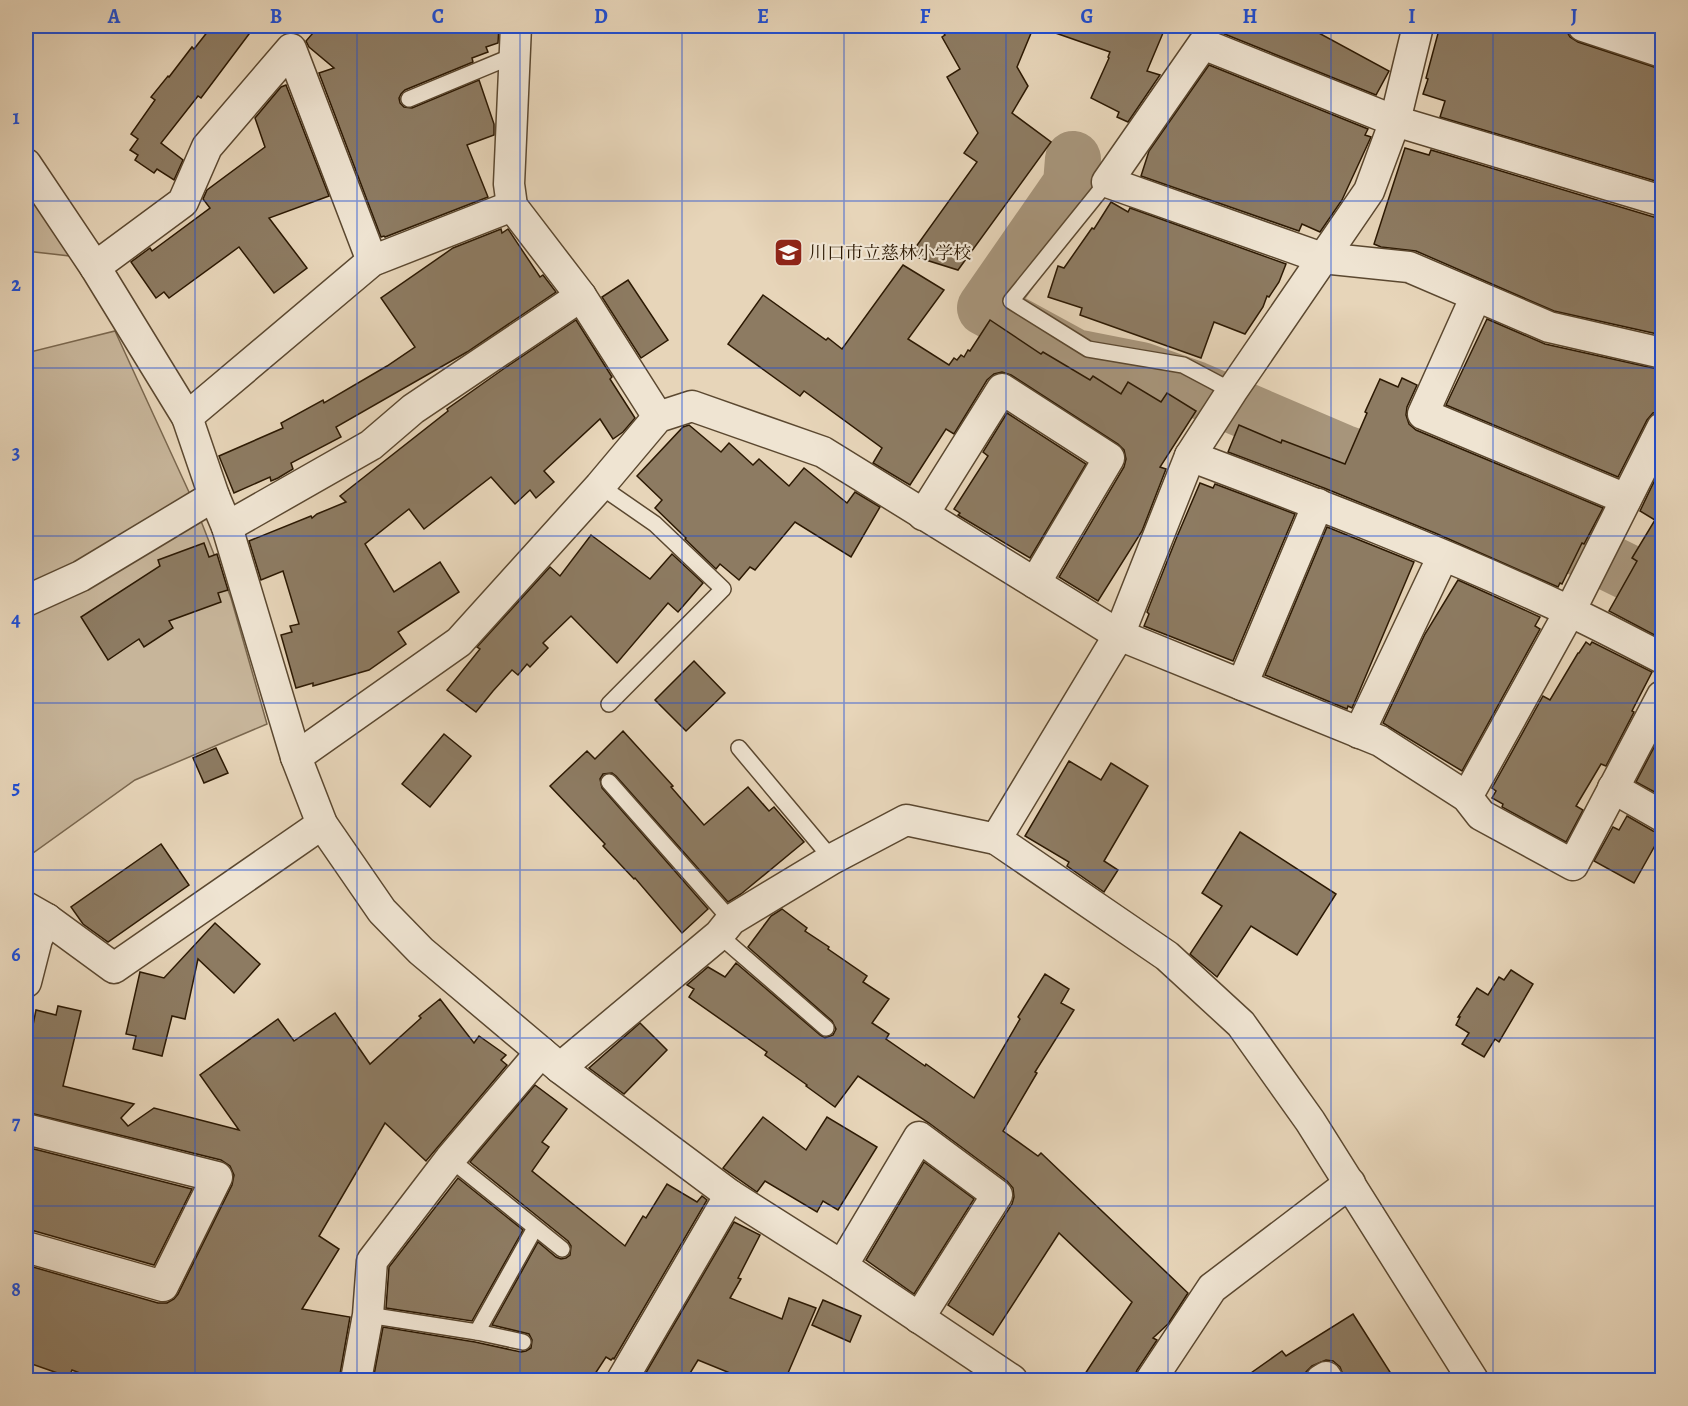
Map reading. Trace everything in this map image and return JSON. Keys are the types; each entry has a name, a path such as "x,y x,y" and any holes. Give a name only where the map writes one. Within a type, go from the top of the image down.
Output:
{"street":[{"path":"516,26 509,184 512,206 582,296 658,417"},
{"path":"996,839 1119,635 1190,456 1369,191 1395,121 1418,26"},
{"path":"1583,26 1662,52"},
{"path":"1662,201 1395,121 1203,44 1107,182 1322,258 1408,267 1549,327 1662,353"},
{"path":"95,267 183,202 207,147 291,49 372,261"},
{"path":"26,164 95,267 187,417 227,527 296,757 322,824 382,911 421,951 551,1060 730,1195 842,1266 1012,1380"},
{"path":"187,417 372,261 512,206"},
{"path":"227,527 371,445 413,409 582,296"},
{"path":"1476,296 1423,414 1626,499"},
{"path":"923,515 1002,389 1109,458 1035,583"},
{"path":"296,757 459,642 600,486 658,417 692,406 823,452 1119,635 1380,741 1467,797 1482,815 1573,865 1662,696"},
{"path":"1467,797 1570,611 1662,428"},
{"path":"1190,456 1318,504 1443,556 1570,611 1662,658"},
{"path":"26,601 81,576 214,496"},
{"path":"1242,685 1318,504"},
{"path":"1359,732 1443,556"},
{"path":"1613,788 1662,816"},
{"path":"356,1380 368,1315 372,1261 450,1159 551,1060 725,928 832,858 906,820 996,839 1167,957 1241,1024 1310,1121 1473,1380"},
{"path":"36,913 114,968 322,824"},
{"path":"26,982 37,939 36,913"},
{"path":"26,1129 217,1177 163,1286 26,1247"},
{"path":"842,1266 919,1137 997,1195 920,1318"},
{"path":"1151,1380 1212,1288 1350,1183"},
{"path":"622,1380 730,1195"},
{"path":"1321,1380 1326,1377 1328,1380"}],"lane":[{"path":"409,99 515,55"},
{"path":"1107,182 1011,301 1088,349 1183,365 1232,391"},
{"path":"600,486 655,524 723,589 609,704"},
{"path":"739,748 832,858"},
{"path":"609,782 725,928 826,1028"},
{"path":"450,1159 562,1249"},
{"path":"477,1332 535,1228"},
{"path":"368,1315 477,1332 523,1342"}],"shaded area":[{"path":"26,189 70,256 26,251"},
{"path":"115,331 194,503 231,598 267,724 135,780 26,858 26,353"}],"building":[{"path":"212,26 255,26 201,98 198,96 161,143 183,160 174,180 157,169 154,173 135,160 138,155 130,150 138,139 131,134 155,100 151,97"},
{"path":"319,26 499,26 498,43 486,47 488,52 472,58 473,62 405,90 399,98 404,107 412,108 479,80 494,124 494,135 467,145 488,197 381,237 319,73 334,68 309,47 306,41"},
{"path":"939,26 1034,26 1017,67 1028,86 1012,113 1051,142 958,270 910,255 977,162 964,153 978,133 947,77 960,69 942,37 945,35"},
{"path":"1045,26 1145,26 1163,33 1147,71 1160,75 1128,122 1117,117 1119,112 1091,98 1110,52 1044,29"},
{"path":"1219,26 1306,26 1389,71 1376,95 1217,31"},
{"path":"1440,26 1477,26 1499,32 1501,26 1566,26 1570,37 1578,42 1662,69 1662,183 1440,117 1445,101 1423,94"},
{"path":"1209,65 1368,129 1365,135 1371,137 1342,200 1320,232 1302,224 1299,231 1141,176 1149,151"},
{"path":"286,85 329,196 269,218 307,268 274,293 239,247 169,298 164,292 156,298 131,262 150,248 152,251 210,208 203,199 207,190 265,147 255,118 281,87"},
{"path":"1405,148 1429,155 1431,150 1662,218 1662,335 1554,311 1416,251 1381,247 1374,244"},
{"path":"1111,202 1128,212 1130,208 1286,264 1279,282 1269,297 1267,296 1263,307 1245,334 1214,322 1201,358 1080,315 1082,308 1048,297 1058,266 1064,268 1092,228 1094,229"},
{"path":"501,229 502,233 508,229 540,277 543,275 556,292 467,352 336,427 341,437 291,463 293,469 271,481 270,477 234,493 219,456 283,428 281,423 323,400 324,403 415,347 381,298 453,248"},
{"path":"903,265 944,290 908,339 949,365 954,358 957,360 961,355 964,357 968,350 970,351 990,320 1041,354 1043,352 1090,380 1093,376 1121,394 1128,382 1161,402 1167,393 1196,411 1160,467 1166,469 1142,531 1098,601 1059,577 1124,467 1126,459 1124,450 1118,444 1011,375 1002,372 994,374 987,380 954,434 946,429 910,485 873,463 882,448 804,391 800,396 728,344 763,295 842,349"},
{"path":"628,280 668,340 641,358 602,297"},
{"path":"1487,319 1545,344 1662,370 1662,411 1653,413 1647,420 1618,477 1446,405"},
{"path":"576,320 635,418 623,432 613,439 600,419 544,471 554,482 536,498 530,490 515,504 491,477 424,529 409,509 365,544 394,592 440,562 459,592 398,632 406,644 369,670 313,686 313,683 296,688 281,635 292,632 290,626 299,624 283,571 261,580 249,541 311,516 312,518 346,502 340,496 448,411 447,409"},
{"path":"1402,378 1417,385 1407,407 1406,415 1409,424 1416,430 1603,508 1584,544 1582,543 1562,584 1560,583 1558,587 1435,533 1228,452 1239,425 1281,443 1282,440 1345,464 1380,379 1398,387"},
{"path":"1007,413 1086,464 1030,558 958,515 960,513 954,509 988,456 983,452"},
{"path":"689,425 721,452 729,443 753,465 759,459 789,486 804,468 847,503 855,492 880,507 851,557 795,522 755,570 750,567 739,580 720,564 716,569 655,508 662,500 637,476 683,427"},
{"path":"1662,465 1662,639 1609,611 1637,561 1632,558 1655,520 1640,511"},
{"path":"1200,483 1213,488 1215,484 1295,514 1233,661 1144,626 1149,614 1147,612"},
{"path":"1327,527 1414,562 1352,708 1348,706 1347,709 1265,675"},
{"path":"591,535 650,579 672,554 703,583 678,612 668,603 617,663 571,616 543,643 548,648 530,667 527,664 518,675 512,670 476,712 447,690 480,649 477,647 550,567 560,576"},
{"path":"204,543 209,557 217,554 228,590 218,593 221,602 169,621 173,628 144,647 139,639 108,660 81,617 160,566 158,560"},
{"path":"1458,580 1540,617 1535,626 1540,629 1462,771 1383,723 1425,634"},
{"path":"1586,642 1590,645 1592,642 1652,672 1606,766 1601,764 1576,806 1583,810 1566,842 1502,807 1503,804 1492,798 1496,791 1492,788 1543,696 1550,700"},
{"path":"694,661 725,693 686,731 655,700"},
{"path":"623,731 673,786 671,787 704,825 748,787 769,811 774,807 804,842 728,902 616,776 612,773 603,774 600,779 602,788 708,909 682,933 635,878 603,846 605,844 550,786 587,751 595,759"},
{"path":"1662,732 1662,796 1636,782"},
{"path":"444,734 471,756 430,807 402,784"},
{"path":"216,748 228,773 204,783 193,758"},
{"path":"1069,761 1101,780 1111,763 1148,786 1104,861 1118,870 1104,892 1067,866 1069,862 1025,836"},
{"path":"1627,816 1653,831 1662,833 1634,883 1594,861 1613,827 1619,830"},
{"path":"1240,832 1336,894 1297,955 1251,926 1217,977 1190,954 1222,906 1202,893"},
{"path":"161,844 189,885 108,942 83,924 71,907"},
{"path":"782,909 807,928 805,931 867,976 863,982 889,999 872,1023 889,1034 886,1039 974,1098 1020,1019 1018,1017 1045,974 1069,989 1061,1003 1074,1010 1035,1072 1037,1073 1003,1131 1038,1156 1041,1153 1188,1293 1168,1324 1153,1338 1157,1340 1133,1380 1081,1380 1132,1302 1059,1233 993,1335 948,1305 1012,1204 1013,1188 1007,1181 929,1123 858,1076 835,1107 765,1055 767,1052 689,997 694,989 687,985 708,967 725,977 736,963 820,1035 825,1038 833,1035 836,1029 832,1021 748,947 771,916"},
{"path":"215,923 260,964 234,993 198,959 185,1019 172,1016 162,1056 133,1049 136,1036 126,1034 140,972 164,978"},
{"path":"1511,970 1533,984 1499,1042 1495,1039 1484,1057 1462,1044 1469,1033 1456,1025 1460,1017 1458,1017 1477,988 1488,995 1499,977 1504,980"},
{"path":"440,999 474,1043 479,1036 506,1055 501,1060 507,1065 426,1161 385,1123 319,1236 339,1249 302,1309 350,1317 339,1380 98,1380 72,1370 69,1377 26,1362 26,1265 158,1303 167,1303 178,1294 232,1185 234,1175 230,1166 221,1160 26,1112 26,1063 36,1010 56,1015 58,1006 81,1011 63,1086 134,1104 121,1118 128,1126 154,1108 239,1130 200,1075 278,1019 294,1041 335,1013 370,1064 421,1018 419,1016"},
{"path":"640,1023 667,1050 624,1094 589,1068"},
{"path":"535,1085 567,1109 542,1142 549,1147 532,1171 625,1246 643,1216 646,1218 667,1184 697,1202 702,1196 707,1200 614,1359 606,1357 591,1380 373,1380 383,1327 521,1352 531,1348 532,1340 529,1334 492,1325 538,1242 561,1259 570,1255 571,1246 568,1241 470,1162"},
{"path":"763,1117 806,1150 827,1117 877,1147 838,1210 823,1201 817,1212 765,1181 757,1192 723,1168"},
{"path":"26,1147 192,1189 154,1265 26,1230"},
{"path":"924,1162 974,1199 914,1294 866,1260"},
{"path":"458,1178 523,1230 472,1321 386,1308 389,1267"},
{"path":"734,1222 760,1235 730,1298 782,1319 789,1298 816,1308 785,1380 747,1380 698,1360 686,1380 651,1380 644,1376"},
{"path":"823,1300 861,1316 850,1342 812,1325"},
{"path":"1353,1314 1395,1380 1345,1380 1340,1367 1333,1361 1326,1360 1312,1366 1306,1372 1304,1380 1241,1380 1282,1351 1286,1356"}],"waterway":[{"path":"1073,159 1071,184 985,308 1075,357 1141,370 1195,389 1342,452 1422,481"},
{"path":"1512,515 1662,589"}],"place":[{"name":"川口市立慈林小学校","path":"788,253"}]}
